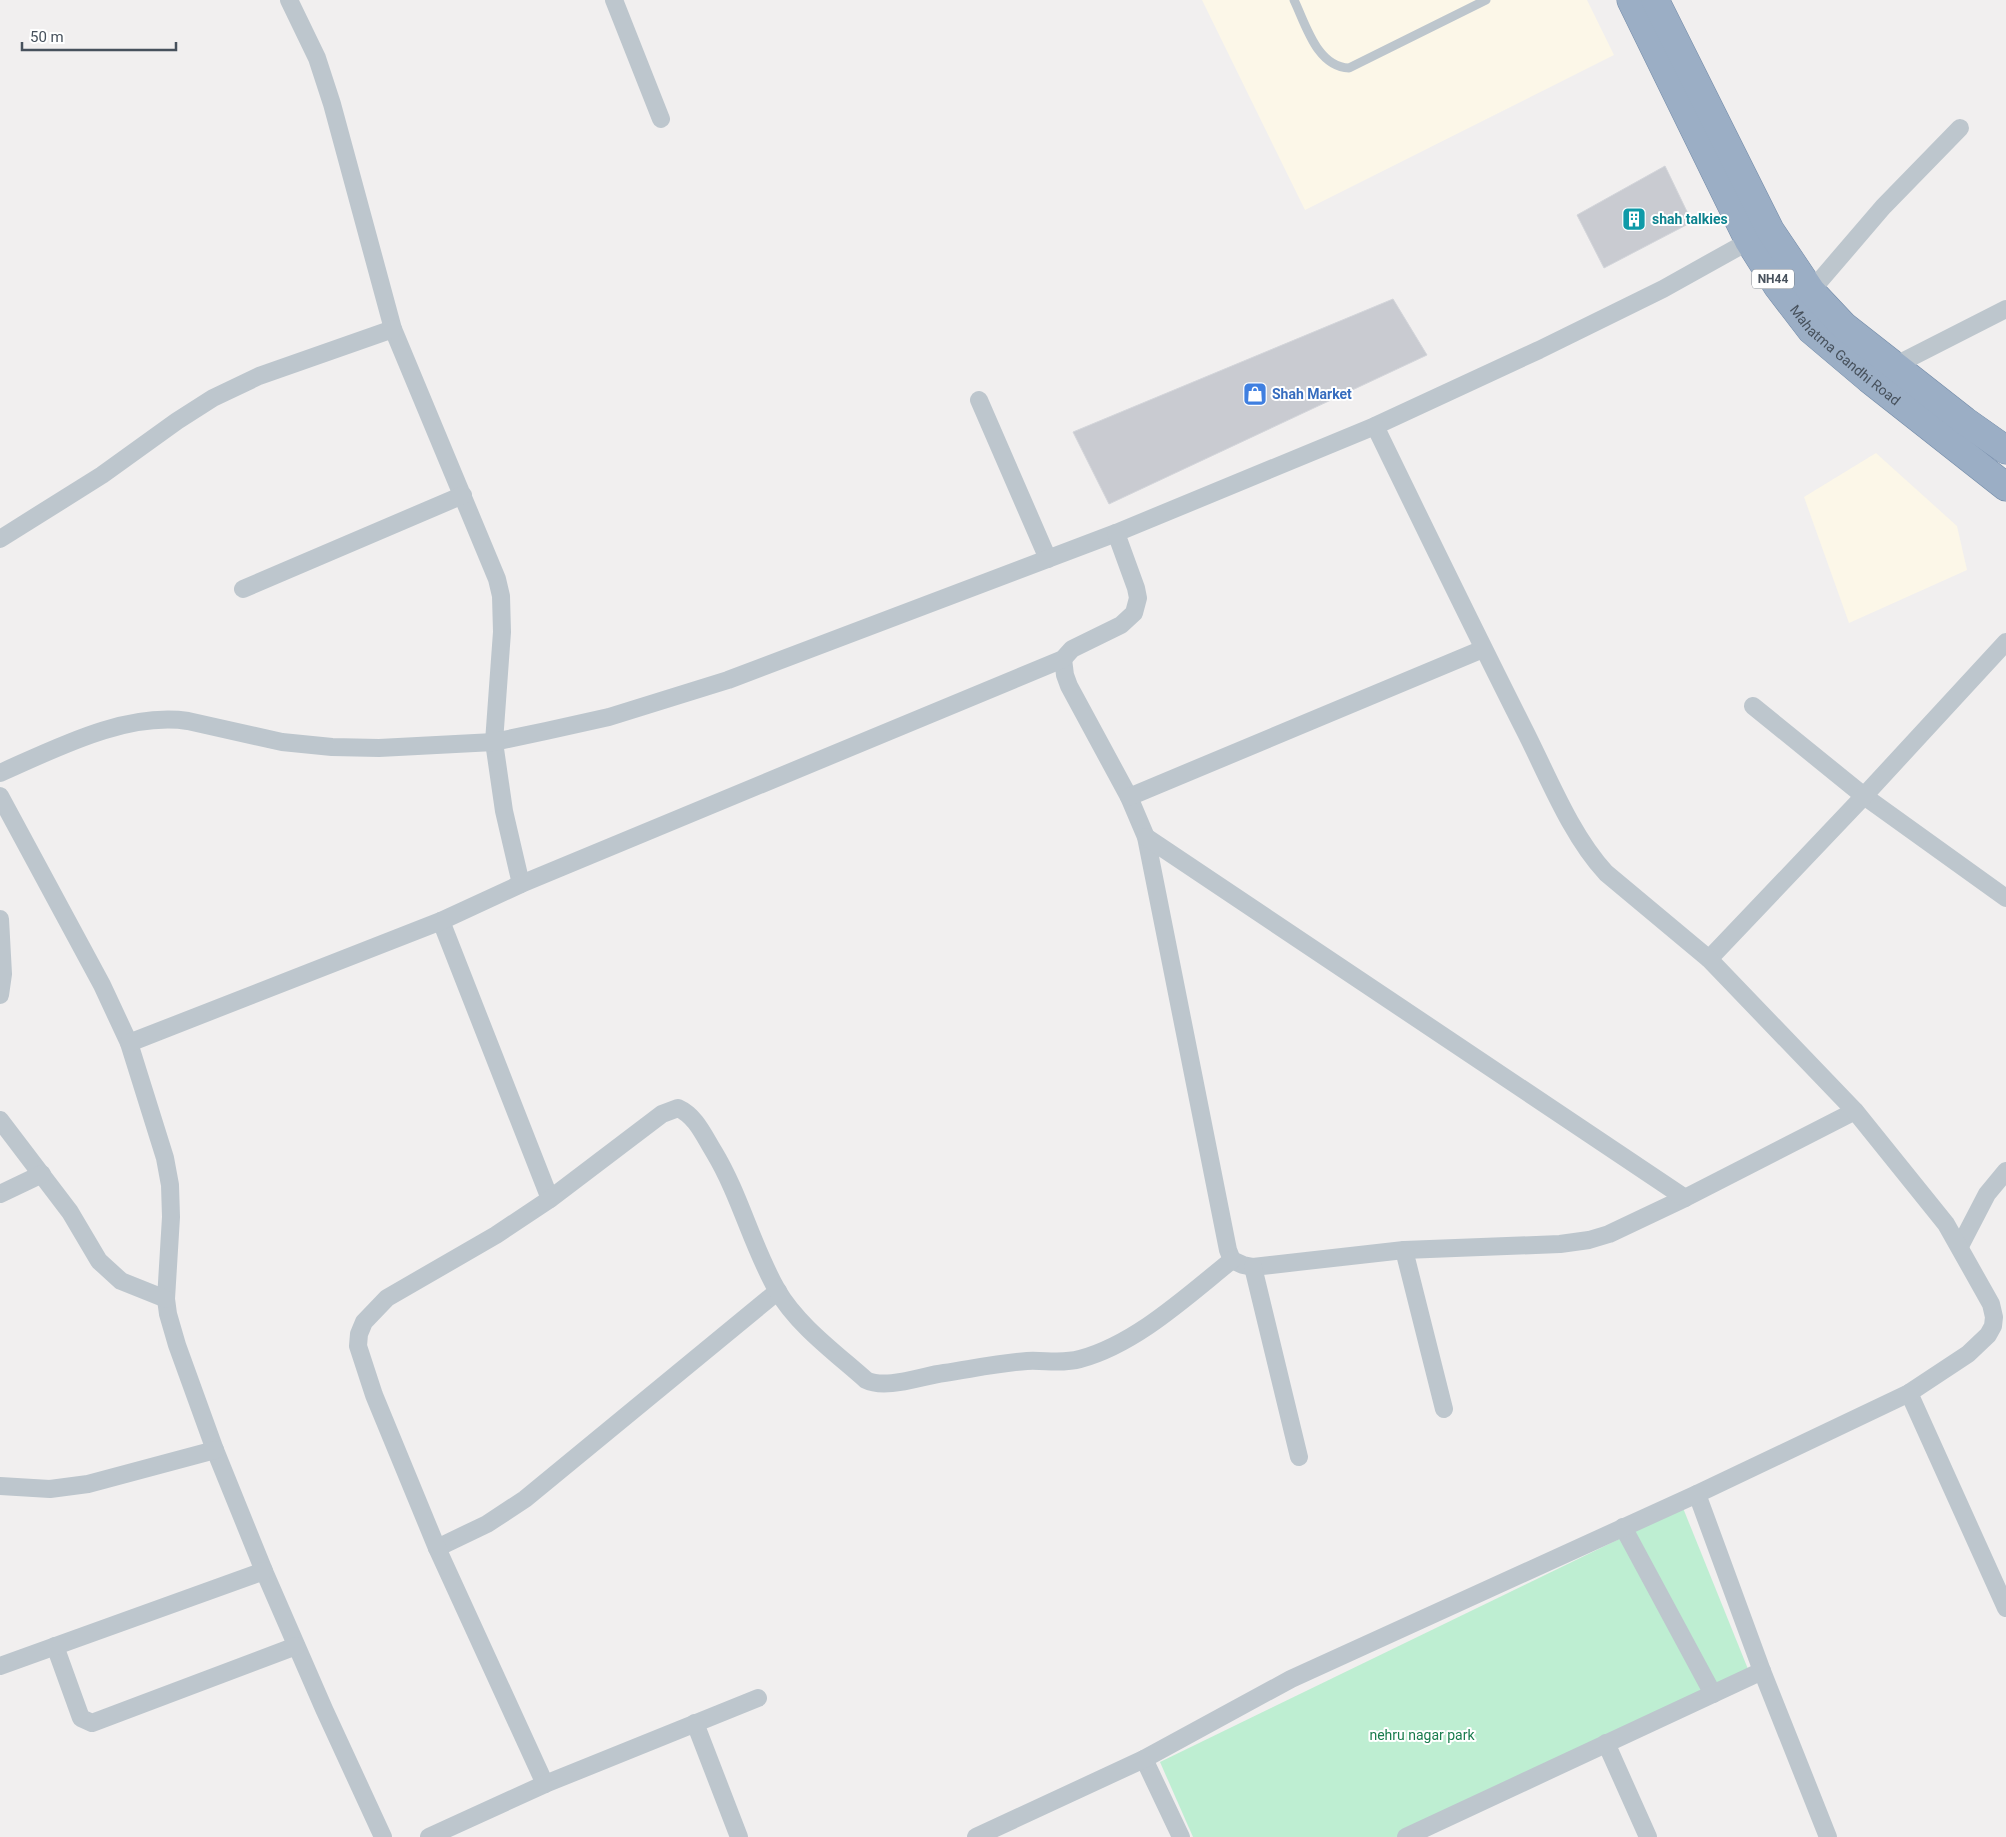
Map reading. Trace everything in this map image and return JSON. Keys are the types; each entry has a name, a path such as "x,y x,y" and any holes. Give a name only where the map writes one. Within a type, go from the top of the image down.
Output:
{"highway":[{"name":"Mahatma Gandhi Road","path":"1631,0 1749,241 1778,287 1811,330 1869,379 2006,487"},
{"name":"Mahatma Gandhi Road","path":"1655,0 1770,230 1811,291 1844,326 1965,421 2006,450"}],"street":[{"path":"289,0 317,58 332,104 393,329 497,579 501,596 502,632 494,742 504,810 521,884"},
{"path":"614,0 662,119"},
{"path":"1811,291 1883,207 1960,128"},
{"path":"0,773 50,751 108,730 150,720 175,719 188,721 282,742 332,747 379,748 494,742 608,716 691,693 778,662 1116,533 1375,426 1574,333 1663,289 1749,241"},
{"path":"1894,366 2006,309"},
{"path":"0,539 102,475 176,421 213,398 260,376 393,329"},
{"path":"979,400 1048,559"},
{"path":"976,1837 1144,1759 1291,1679 1697,1494 1909,1393 1968,1354 1988,1335 1993,1326 2000,1323 1960,1246 1922,1193 1855,1111 1709,959 1606,873 1595,860 1574,826 1483,649 1375,426"},
{"path":"244,590 463,496"},
{"path":"129,1043 441,921 521,884 1063,658 1072,649 1121,625 1134,613 1137,606 1136,588 1116,533"},
{"path":"1709,959 1864,796 2006,642"},
{"path":"1129,797 1483,649"},
{"path":"1063,658 1064,675 1069,686 1129,797 1146,837 1228,1250 1232,1260 1243,1266 1253,1267 1404,1250 1575,1243 1609,1234 1686,1198 1855,1111"},
{"path":"1752,706 1864,796 2006,898"},
{"path":"0,796 102,985 129,1043 165,1158 170,1185 171,1217 166,1299 168,1314 177,1345 215,1450 264,1570 296,1646 383,1837"},
{"path":"1146,837 1686,1198"},
{"path":"0,919 3,974 0,995"},
{"path":"441,921 550,1199"},
{"path":"545,1784 437,1548 374,1395 358,1346 359,1334 364,1322 386,1298 496,1235 550,1199 662,1114 678,1108 690,1115 717,1158 778,1291 792,1311 808,1328 866,1380 879,1384 1028,1361 1079,1359 1128,1337 1163,1316 1232,1260"},
{"path":"0,1120 70,1212 99,1261 109,1272 121,1281 166,1299"},
{"path":"1960,1246 1987,1194 2006,1171"},
{"path":"0,1194 42,1174"},
{"path":"1404,1250 1444,1409"},
{"path":"1253,1267 1299,1457"},
{"path":"437,1548 487,1524 525,1500 778,1291"},
{"path":"1909,1393 2006,1608"},
{"path":"0,1486 50,1489 88,1484 215,1450"},
{"path":"1697,1494 1762,1671 1828,1837"},
{"path":"1623,1527 1713,1694"},
{"path":"0,1666 264,1570"},
{"path":"55,1646 81,1718 92,1723 296,1646"},
{"path":"1406,1837 1762,1671"},
{"path":"429,1837 545,1784 758,1698"},
{"path":"696,1723 739,1837"},
{"path":"1606,1744 1648,1837"},
{"path":"1144,1759 1180,1837"}],"lane":[{"path":"1294,0 1320,54 1338,68 1349,68 1486,0"}],"shaded area":[{"path":"1202,0 1587,0 1614,55 1305,210"},
{"path":"1876,453 1957,526 1967,570 1849,623 1804,497"}],"green space":[{"name":"nehru nagar park","path":"1683,1508 1750,1674 1420,1837 1193,1837 1160,1762"}],"building":[{"name":"shah talkies","path":"1665,166 1692,222 1604,268 1577,215"},
{"name":"Shah Market","path":"1393,299 1427,355 1109,504 1073,432"}],"place":[{"name":"shah talkies","path":"1634,219"},
{"name":"Shah Market","path":"1255,394"}]}
